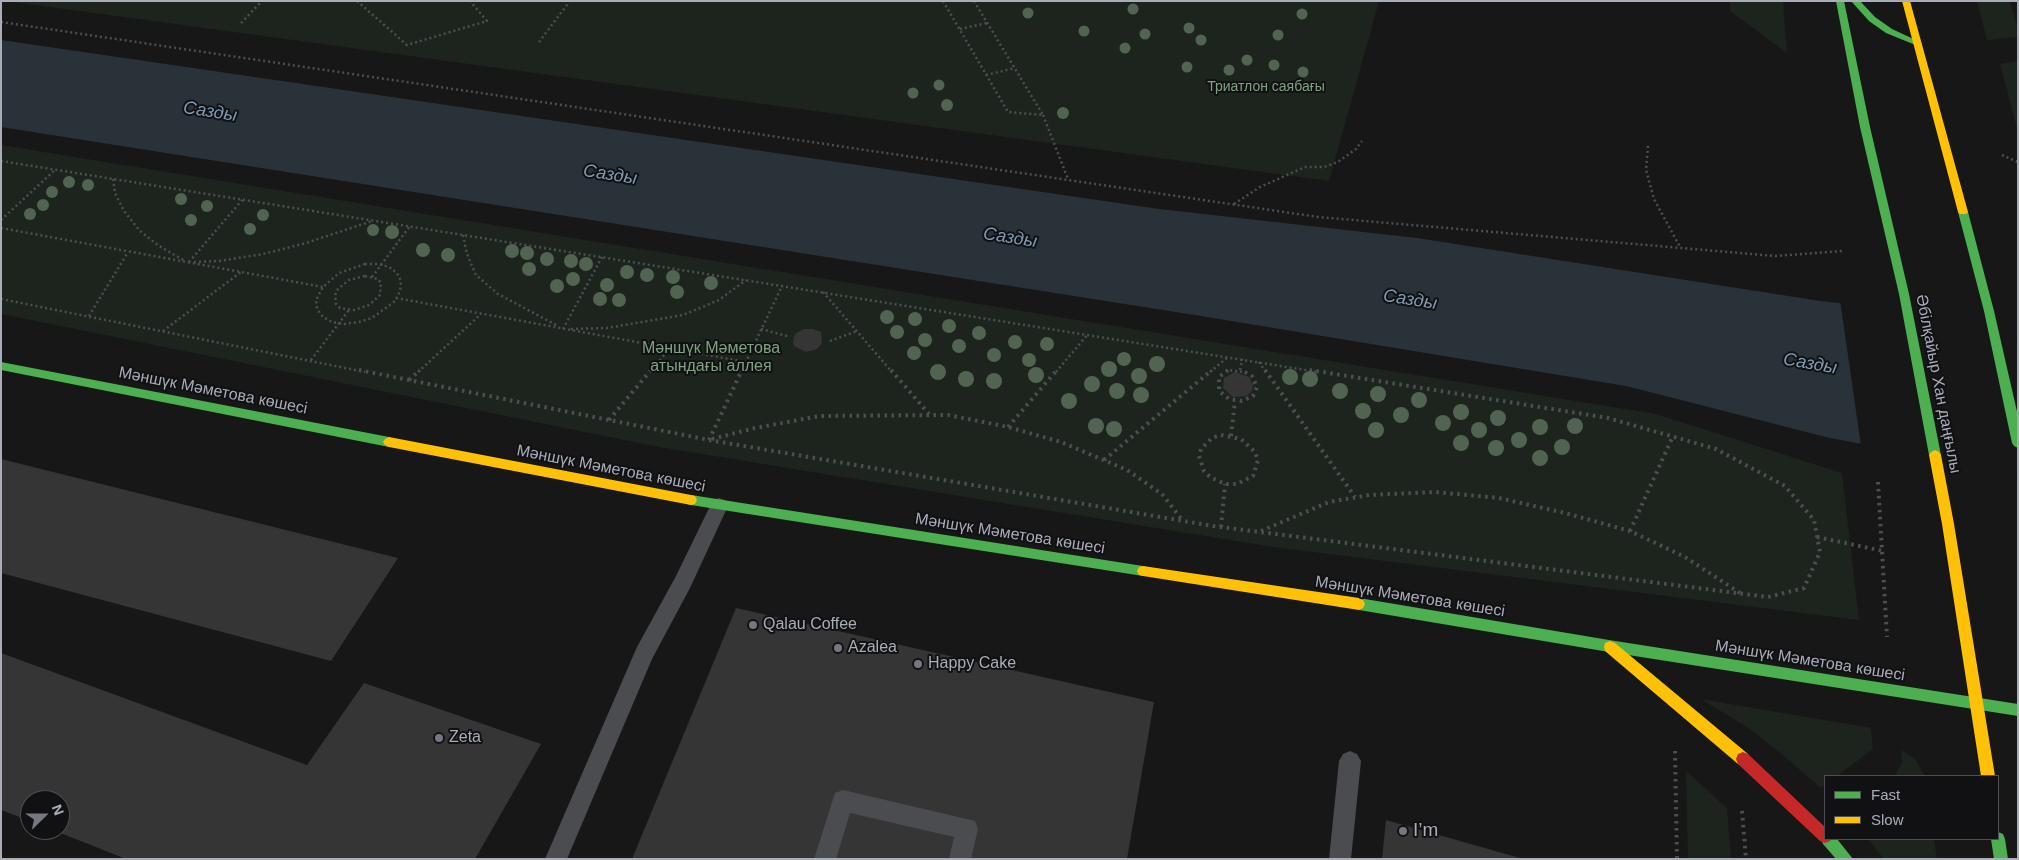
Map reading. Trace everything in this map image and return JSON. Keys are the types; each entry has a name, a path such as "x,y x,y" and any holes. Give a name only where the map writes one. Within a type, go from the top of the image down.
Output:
{"main road":[{"name":"Әбілқайыр Хан даңғылы","path":"1840,1 1865,127 1904,294 1944,499 1988,775"},
{"path":"1855,1 1872,19 1889,31 1916,42"},
{"path":"1906,1 1989,311 2018,443"},
{"name":"Мәншүк Мәметова көшесі","path":"1,366 719,506 1357,604 1608,646 2018,710"},
{"path":"1608,646 1711,731 1779,791 1824,835"},
{"path":"1829,840 1846,859"},
{"path":"1998,840 2001,859"}],"lane":[{"path":"556,859 644,654 719,506"},
{"path":"1340,859 1350,761"},
{"path":"825,859 843,801 967,830 960,859"}],"path":[{"path":"240,23 262,1"},
{"path":"357,1 407,45 487,21 470,1"},
{"path":"539,42 570,1"},
{"path":"943,1 1008,112 1043,115"},
{"path":"974,1 1043,115 1068,179"},
{"path":"1,22 1318,216 1775,256 1843,251"},
{"path":"960,29 988,23"},
{"path":"986,74 1015,68"},
{"path":"1234,204 1260,188 1305,167 1324,167 1338,162 1356,149 1362,141"},
{"path":"1648,146 1646,170 1654,199 1680,248"},
{"path":"2002,155 2018,162"},
{"path":"1,161 1608,418 1716,449 1785,486 1814,520 1820,552 1804,588 1768,597 1260,532 709,440 1,299"},
{"path":"1,220 56,170"},
{"path":"114,179 115,193 124,211 140,231 159,246 188,262 219,261 263,254 306,243 373,220"},
{"path":"188,262 243,199"},
{"path":"372,277 410,226"},
{"path":"1,228 323,287"},
{"path":"463,235 467,254 476,275 498,294 563,329 607,328 645,324 683,316 719,300 746,280"},
{"path":"89,316 128,252"},
{"path":"563,329 602,257"},
{"path":"365,264 389,267 397,273 401,281 400,291 385,310 372,318 359,322 339,323 323,317 317,309 316,300 323,287 339,273 365,264"},
{"path":"163,331 242,272"},
{"path":"357,277 372,277 382,284 380,294 370,305 349,310 340,308 336,304 335,294 349,280 357,277"},
{"path":"709,440 782,286"},
{"path":"823,292 929,414"},
{"path":"396,298 746,362"},
{"path":"311,360 349,310"},
{"path":"409,380 481,314"},
{"path":"761,329 787,336"},
{"path":"830,341 857,331"},
{"path":"1008,427 1088,334"},
{"path":"609,420 670,348"},
{"path":"1104,460 1228,357"},
{"path":"1240,370 1242,359"},
{"path":"1259,362 1355,497"},
{"path":"1240,370 1252,376 1257,387 1256,392 1248,400 1235,401 1219,391 1218,381 1223,373 1240,370"},
{"path":"1231,436 1235,401"},
{"path":"709,440 755,428 820,416 948,415 1008,427 1061,442 1127,470 1162,494 1183,520"},
{"path":"1231,436 1249,444 1258,460 1253,476 1237,484 1225,484 1210,477 1204,471 1199,456 1205,442 1212,438 1231,436"},
{"path":"1630,531 1673,436"},
{"path":"1878,482 1887,637"},
{"path":"1220,526 1225,484"},
{"path":"1260,532 1329,502 1369,495 1435,492 1499,498 1565,513 1630,531 1685,557 1742,594"},
{"path":"1817,537 1883,551"},
{"path":"1675,751 1677,859"},
{"path":"1742,811 1746,859"}],"green space":[{"name":"Триатлон саябағы","path":"6,1 1379,1 1329,181"},
{"path":"1730,1 1783,1 1787,53 1730,11"},
{"path":"1977,1 2010,1 2018,29 2018,37 1987,40"},
{"path":"2018,61 2018,132 2000,64"},
{"name":"Мәншүк Мәметова атындағы аллея","path":"1,145 1656,414 1842,473 1859,620 1273,547 659,447 1,314"},
{"path":"1701,699 1871,728 1873,749 1838,775 1824,775 1824,786 1821,788 1750,729"},
{"path":"1901,750 1915,759 1924,775 1896,775 1902,762"},
{"path":"1686,771 1727,808 1731,859 1688,859"},
{"path":"1869,840 1934,840 1937,859 1884,859"}],"water":[{"name":"Сазды","path":"1,40 1159,209 1417,238 1820,301 1868,306 2018,473 1830,438 1626,386 1201,316 1,127"}],"pier":[{"path":"1840,300 1869,303 2018,341 2018,475 1861,446"}],"building":[{"path":"804,329 813,329 821,332 822,343 817,349 806,352 794,346 795,334"},
{"path":"1235,372 1249,377 1253,384 1252,391 1246,396 1233,397 1223,388 1224,378"},
{"path":"1,459 398,558 331,661 1,573"},
{"path":"736,608 1154,702 1127,859 632,859"},
{"path":"1,653 307,765 364,683 541,744 475,859 126,859 70,837 70,790 20,790 20,817 1,810"},
{"name":"I’m","path":"1386,820 1520,858 1382,859"}],"traffic: fast":[{"path":"1840,1 1865,127 1904,294 1935,455"},
{"path":"1855,1 1872,19 1889,31 1916,42"},
{"path":"1963,212 1989,311 2018,443"},
{"path":"1,366 389,442"},
{"path":"691,500 1143,571"},
{"path":"1359,604 1609,646 2018,710"},
{"path":"1829,840 1846,859"},
{"path":"1998,840 2001,859"}],"traffic: slow":[{"path":"1906,1 1963,212"},
{"path":"389,442 691,500"},
{"path":"1935,455 1948,524 1988,775"},
{"path":"1143,571 1359,604"},
{"path":"1610,647 1743,759"}],"traffic: jam":[{"path":"1743,759 1824,835"}],"place":[{"name":"Qalau Coffee","path":"753,625"},
{"name":"Azalea","path":"838,648"},
{"name":"Happy Cake","path":"918,664"},
{"name":"Zeta","path":"439,738"},
{"name":"I’m","path":"1403,831"}]}
